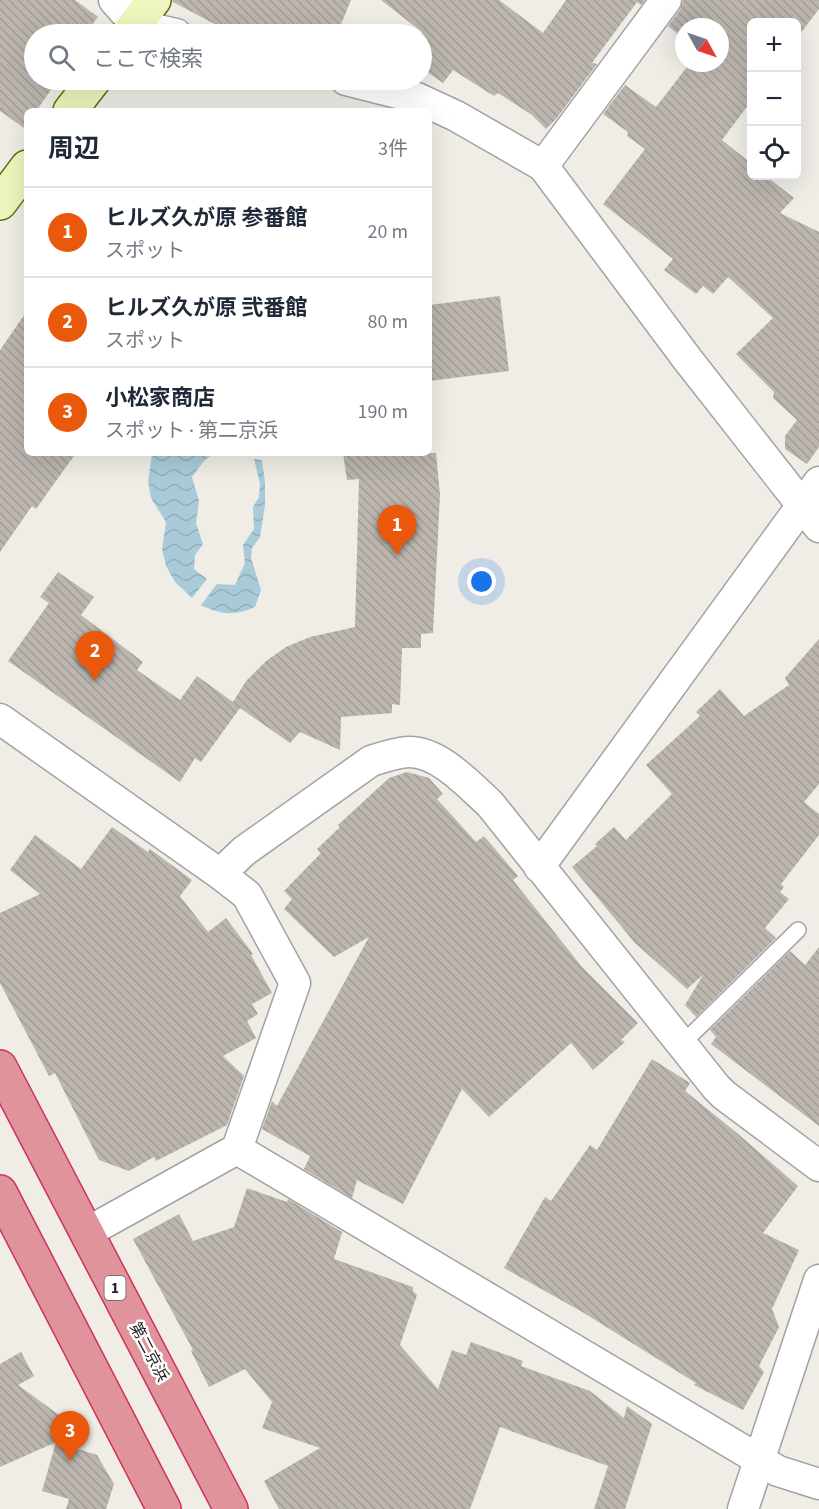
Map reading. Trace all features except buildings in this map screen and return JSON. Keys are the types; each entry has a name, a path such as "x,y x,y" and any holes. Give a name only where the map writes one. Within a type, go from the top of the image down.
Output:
{"highway":[{"name":"第二京浜","path":"0,1066 231,1509"},
{"path":"0,1192 164,1509"}],"street":[{"path":"114,0 139,20"},
{"path":"543,166 666,0"},
{"path":"72,108 86,90"},
{"path":"385,90 417,98 456,116 543,166 688,360 813,504 539,867"},
{"path":"0,203 24,171"},
{"path":"0,719 220,874 247,896 295,983 237,1149 86,1233"},
{"path":"220,874 244,851 371,761 388,755 410,752 429,757 458,774 490,804 724,1095 819,1167"},
{"path":"237,1149 778,1471 819,1484"},
{"path":"743,1509 819,1280"}],"lane":[{"path":"682,1044 798,930"}],"water":[{"path":"152,456 210,456 192,477 199,501 196,523 203,544 195,555 194,569 207,579 192,598 175,582 166,566 162,549 166,522 151,498 148,482"},
{"path":"254,459 262,460 265,482 265,505 260,537 252,548 251,558 261,590 255,607 234,613 215,611 201,605 217,584 235,585 245,563 243,545 254,529 253,507 259,497 260,484"}],"place":[{"name":"ヒルズ久が原 参番館","path":"397,555"},
{"name":"ヒルズ久が原 弐番館","path":"95,681"},
{"name":"小松家商店","path":"70,1461"}]}
